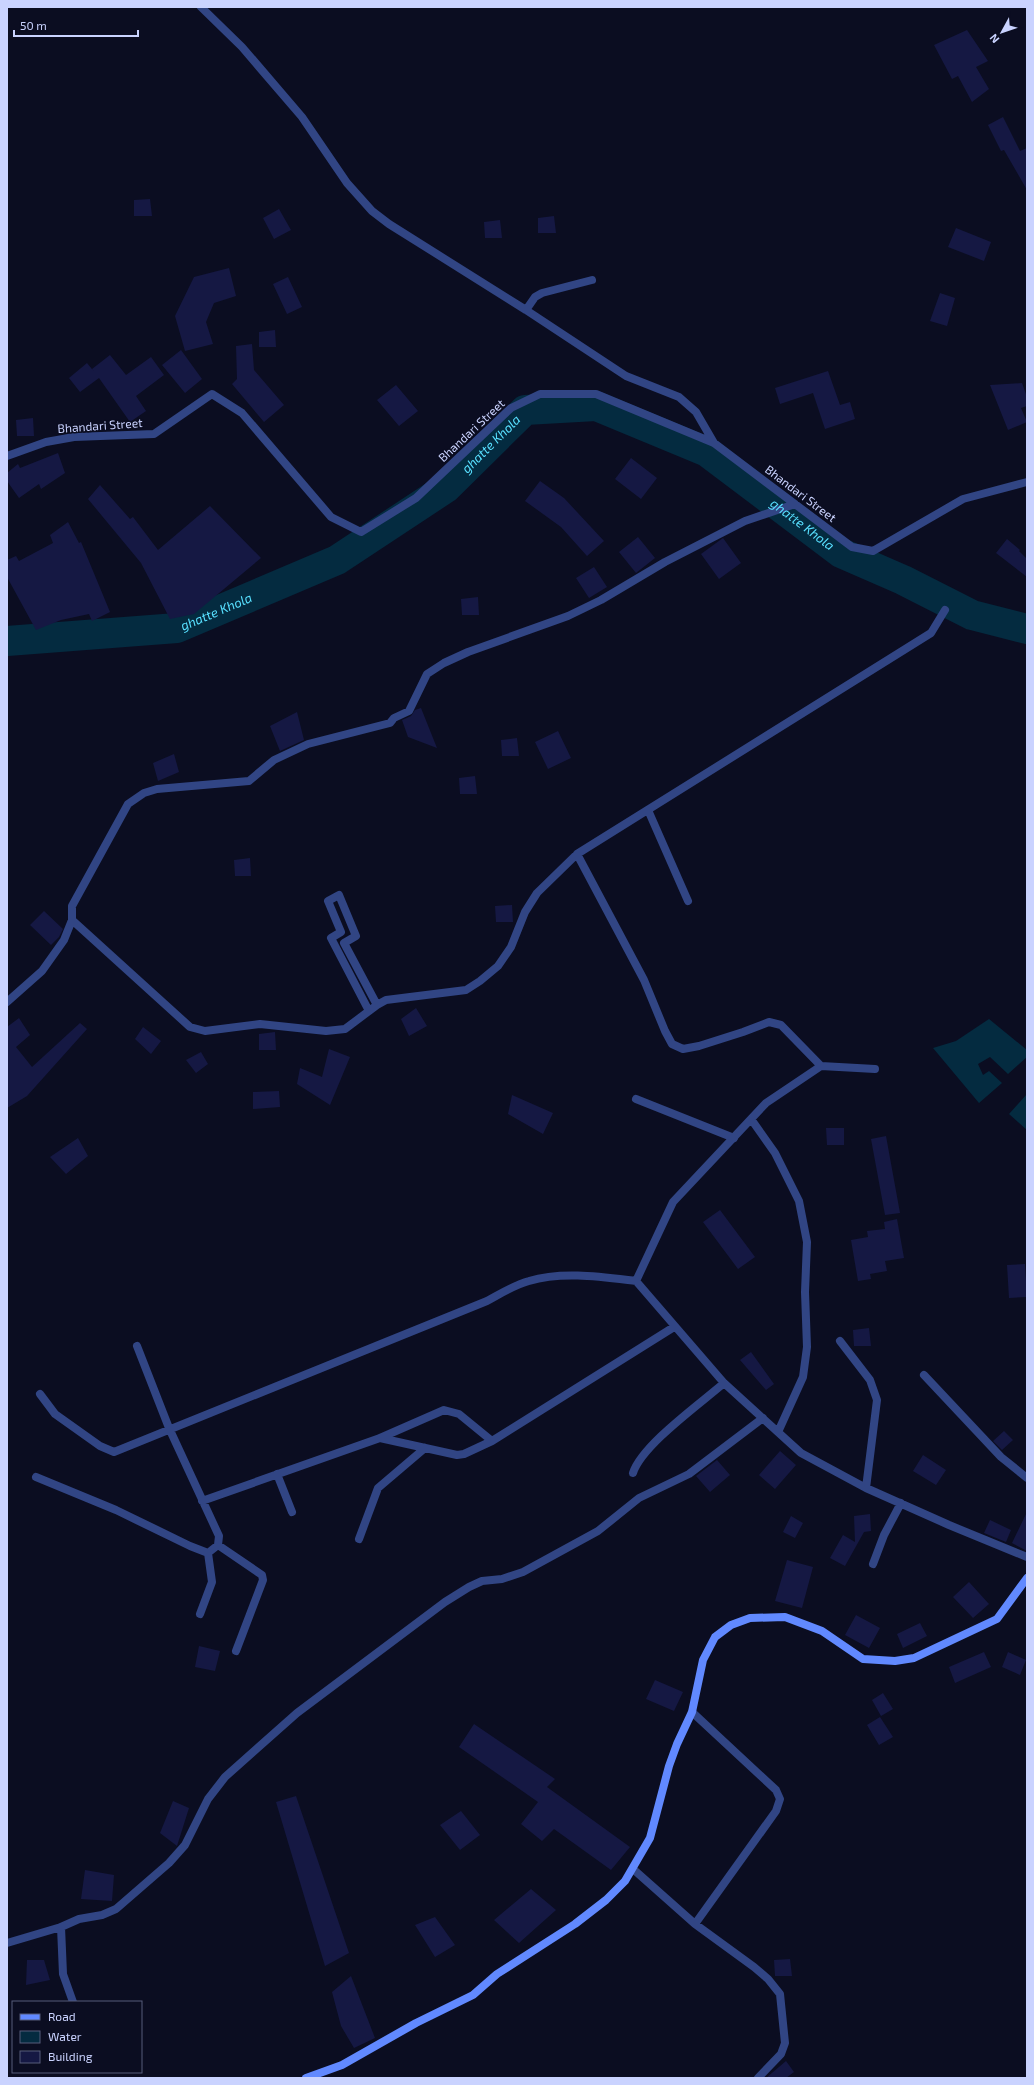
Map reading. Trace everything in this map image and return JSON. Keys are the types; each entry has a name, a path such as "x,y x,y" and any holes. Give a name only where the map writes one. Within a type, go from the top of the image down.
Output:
{"street":[{"path":"201,7 242,47 302,117 347,183 372,211 388,224 526,310 626,376 679,397 688,403 696,412 714,443"},
{"path":"526,310 535,297 542,293 592,280"},
{"name":"Bhandari Street","path":"7,456 46,442 74,437 154,434 212,394 242,413 331,517 361,532 416,498 511,408 540,394 596,394 714,443 852,547 873,551 963,499 1027,482"},
{"path":"7,1002 42,971 64,940 72,920 72,906 102,849 128,804 144,793 173,786 248,781 274,760 308,744 390,723 394,718 409,711 427,674 444,663 474,650 568,616 601,600 665,562 745,521 795,504"},
{"path":"72,920 190,1027 205,1031 260,1024 326,1031 345,1029 386,1000 466,990 498,966 511,947 525,912 537,893 577,854 931,633 945,610"},
{"path":"648,810 688,901"},
{"path":"577,854 644,980 665,1031 672,1044 683,1049 699,1046 769,1022 781,1025 821,1066"},
{"path":"369,1011 331,938 341,932 328,901 339,894 356,936 344,943 377,1005"},
{"path":"636,1281 673,1202 766,1103 821,1066 875,1069"},
{"path":"636,1098 734,1138"},
{"path":"751,1119 775,1153 799,1201 807,1242 805,1292 807,1347 803,1376 778,1432"},
{"path":"40,1394 55,1414 100,1446 114,1452 170,1428 487,1301 529,1281 555,1276 636,1281 674,1327 724,1383 801,1453 866,1488 1027,1557"},
{"path":"380,1438 448,1454 464,1454 492,1441 674,1327"},
{"path":"840,1341 870,1380 877,1400 866,1488"},
{"path":"137,1346 170,1428 219,1536 218,1545 208,1553"},
{"path":"924,1375 1000,1458 1027,1478"},
{"path":"633,1473 636,1464 647,1449 724,1383"},
{"path":"202,1501 380,1438 444,1410 459,1414 492,1441"},
{"path":"7,1943 116,1909 169,1863 185,1845 208,1799 225,1778 297,1713 445,1602 469,1587 482,1582 502,1579 523,1572 598,1531 640,1498 689,1474 763,1418"},
{"path":"359,1539 378,1488 425,1448"},
{"path":"277,1474 292,1512"},
{"path":"36,1477 116,1510 190,1546 208,1553"},
{"path":"873,1564 884,1535 901,1503"},
{"path":"218,1545 262,1575 263,1580 236,1651"},
{"path":"200,1614 212,1582 208,1553"},
{"path":"306,2078 342,2065 416,2023 473,1995 497,1974 575,1924 606,1900 625,1881 650,1838 669,1766 677,1744 692,1712 703,1660 715,1637 731,1625 750,1618 785,1617 822,1631 863,1659 895,1661 914,1658 997,1619 1027,1578"},
{"path":"692,1712 776,1790 780,1798 776,1811 695,1924"},
{"path":"633,1869 695,1924 754,1966 768,1979 780,1994 785,2043 781,2054 758,2078"},
{"path":"61,1927 63,1974 73,2001"}],"water":[{"path":"989,1019 1027,1050 1027,1057 1008,1074 990,1057 978,1064 983,1075 989,1071 1002,1083 979,1103 933,1048 956,1041"},
{"path":"1027,1094 1027,1130 1009,1114"}],"building":[{"path":"967,30 988,61 976,67 989,89 972,102 958,76 952,79 934,45"},
{"path":"1003,117 1020,151 1027,148 1027,190 1004,150 1001,151 988,125"},
{"path":"150,199 152,216 134,216 134,200"},
{"path":"279,209 291,230 274,239 263,218"},
{"path":"554,216 556,233 538,233 538,218"},
{"path":"500,220 502,238 485,238 484,222"},
{"path":"956,228 991,242 984,261 948,247"},
{"path":"229,268 236,296 214,303 206,322 213,344 185,351 175,316 194,277"},
{"path":"288,277 302,307 287,314 273,284"},
{"path":"940,293 955,298 947,326 930,321"},
{"path":"275,330 276,347 259,347 259,332"},
{"path":"252,344 254,370 284,405 264,422 232,384 237,379 236,346"},
{"path":"181,350 202,379 185,393 162,365"},
{"path":"110,355 126,375 151,357 164,375 136,396 146,411 130,422 99,378 80,392 69,378 87,363 96,374 92,369"},
{"path":"828,371 840,405 850,402 855,419 825,429 813,393 780,404 775,388"},
{"path":"1022,383 1027,397 1027,406 1021,408 1027,422 1008,430 990,385"},
{"path":"396,385 418,411 399,426 377,400"},
{"path":"33,418 34,436 17,436 16,420"},
{"path":"58,453 65,473 41,489 39,484 19,498 7,481 7,473 18,464 20,468"},
{"path":"631,458 657,478 641,499 615,479"},
{"path":"540,481 564,498 604,541 587,556 561,527 525,501"},
{"path":"100,485 130,519 133,517 158,550 210,506 261,558 194,614 170,619 141,563 88,499"},
{"path":"68,522 79,543 81,542 110,612 92,621 89,614 61,620 36,630 7,577 7,560 16,556 19,561 53,543 50,535"},
{"path":"638,537 655,558 636,573 619,552"},
{"path":"723,538 741,563 719,579 701,554"},
{"path":"1007,539 1020,550 1019,551 1027,559 1027,577 996,553"},
{"path":"594,567 607,587 589,598 576,578"},
{"path":"478,597 479,615 462,615 461,599"},
{"path":"421,708 437,748 408,737 402,720 411,716 415,710"},
{"path":"297,712 304,740 280,751 270,726"},
{"path":"558,731 571,758 548,769 535,742"},
{"path":"517,738 519,756 502,756 501,740"},
{"path":"174,754 179,772 158,781 153,763"},
{"path":"475,776 477,794 460,794 459,778"},
{"path":"250,858 251,876 235,876 234,860"},
{"path":"512,905 513,922 496,922 495,906"},
{"path":"44,911 63,929 59,937 51,945 30,925"},
{"path":"416,1008 427,1026 409,1036 401,1019"},
{"path":"19,1018 30,1035 16,1047 32,1067 80,1023 87,1029 27,1096 7,1108 7,1027"},
{"path":"143,1027 161,1041 151,1054 135,1039"},
{"path":"275,1032 276,1050 259,1050 259,1034"},
{"path":"329,1049 350,1057 330,1105 297,1084 300,1068 322,1077"},
{"path":"201,1052 208,1064 196,1073 186,1060"},
{"path":"279,1091 280,1107 253,1109 253,1092"},
{"path":"512,1095 553,1113 543,1134 508,1114"},
{"path":"826,1128 844,1128 844,1145 827,1145"},
{"path":"886,1136 900,1213 885,1215 871,1139"},
{"path":"78,1138 88,1156 66,1174 50,1157"},
{"path":"720,1210 755,1257 738,1269 703,1222"},
{"path":"897,1219 904,1258 885,1261 887,1271 870,1274 871,1279 858,1281 851,1240 868,1237 867,1231 885,1229 884,1222"},
{"path":"1025,1264 1027,1297 1009,1298 1007,1265"},
{"path":"869,1328 871,1346 854,1346 853,1330"},
{"path":"751,1352 774,1384 766,1390 740,1360"},
{"path":"1004,1431 1013,1440 1002,1450 993,1441"},
{"path":"780,1451 796,1465 775,1489 759,1475"},
{"path":"923,1455 946,1470 936,1485 913,1471"},
{"path":"717,1460 730,1475 710,1492 696,1476"},
{"path":"1027,1512 1027,1551 1012,1543"},
{"path":"870,1514 871,1531 864,1532 845,1566 830,1558 843,1535 855,1542 854,1516"},
{"path":"791,1516 803,1523 795,1538 783,1532"},
{"path":"990,1520 1011,1530 1006,1542 984,1533"},
{"path":"787,1560 813,1567 802,1608 775,1601"},
{"path":"969,1582 989,1604 973,1618 953,1597"},
{"path":"856,1615 880,1628 869,1648 845,1635"},
{"path":"920,1623 927,1636 903,1648 897,1634"},
{"path":"199,1646 220,1651 215,1671 195,1667"},
{"path":"984,1652 991,1667 955,1683 949,1667"},
{"path":"1008,1652 1026,1660 1020,1675 1002,1667"},
{"path":"655,1680 683,1692 674,1711 646,1699"},
{"path":"883,1693 893,1709 881,1716 872,1700"},
{"path":"880,1717 893,1737 879,1745 867,1725"},
{"path":"474,1724 555,1779 547,1787 630,1847 611,1870 554,1829 542,1841 521,1824 538,1802 459,1747"},
{"path":"296,1796 349,1953 325,1966 276,1802"},
{"path":"173,1801 189,1808 177,1846 160,1833"},
{"path":"461,1811 480,1835 460,1850 440,1825"},
{"path":"85,1870 114,1875 112,1901 81,1899"},
{"path":"531,1889 556,1910 519,1943 494,1920"},
{"path":"435,1917 455,1945 435,1957 415,1925"},
{"path":"790,1959 792,1976 775,1976 774,1960"},
{"path":"27,1960 44,1960 50,1980 26,1985"},
{"path":"351,1976 375,2038 354,2048 341,2026 332,1992"},
{"path":"786,2061 794,2072 786,2078 766,2078"}],"waterway":[{"name":"ghatte Khola","path":"7,641 177,628 337,560 446,488 525,410 596,406 707,452 841,553 903,580 972,615 1027,629"}]}
